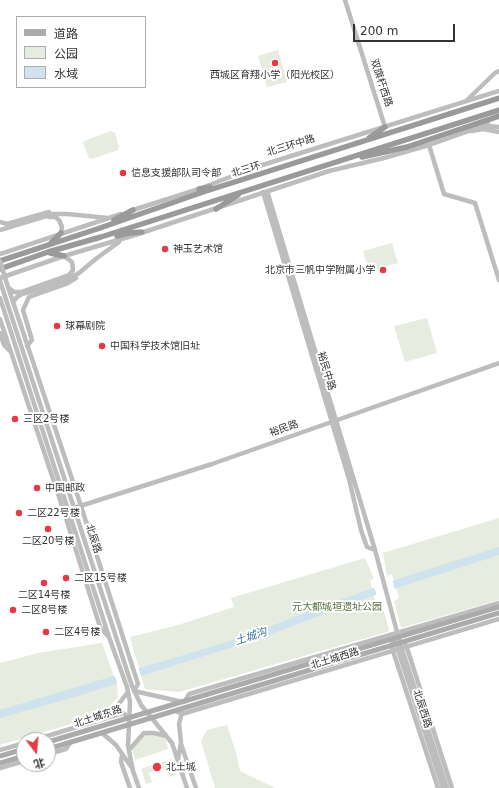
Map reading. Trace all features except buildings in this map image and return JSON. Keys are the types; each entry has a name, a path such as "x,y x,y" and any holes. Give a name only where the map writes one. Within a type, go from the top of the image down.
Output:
{"highway":[{"name":"北三环","path":"0,261 203,192 365,142 499,98"},
{"name":"北三环","path":"0,269 48,252 101,237 499,110"},
{"path":"329,164 407,147 499,116"},
{"path":"365,142 385,127"},
{"path":"199,189 240,181"},
{"path":"216,209 246,190"},
{"path":"100,228 133,210"},
{"path":"101,237 113,237 142,232"},
{"path":"51,244 61,234"},
{"path":"48,252 64,256"}],"main road":[{"name":"北土城西路","path":"129,718 184,701 398,644 499,607"},
{"name":"北土城西路","path":"152,718 499,613"},
{"name":"北土城东路","path":"56,740 129,718"},
{"name":"北土城东路","path":"56,746 152,718"},
{"path":"3,756 16,752"},
{"path":"0,763 8,763 16,760"}],"street":[{"name":"双旗杆西路","path":"345,0 385,127"},
{"path":"466,102 495,73 499,71"},
{"name":"北三环中路","path":"0,254 199,189 256,167 499,91"},
{"path":"0,278 64,256 122,240 265,191 329,171 384,158 429,144 469,131 499,116"},
{"path":"481,125 499,127"},
{"path":"469,131 483,129 499,132"},
{"path":"429,144 444,194 475,202 499,280"},
{"name":"裕民中路","path":"265,191 334,422 375,550 387,599"},
{"path":"0,222 7,224 50,212 110,218"},
{"path":"0,230 50,214 67,214"},
{"path":"0,233 52,217 57,218 61,222 61,234"},
{"path":"4,310 22,294 65,281 79,273 122,240"},
{"path":"1,283 8,286 14,292 21,292 70,275 73,270 72,262 64,256"},
{"name":"北辰路","path":"0,261 138,684 134,691"},
{"path":"27,346 32,340 23,310 29,297 66,284 75,279 79,273"},
{"name":"北辰路","path":"1,283 4,310 74,508 127,668 130,702 129,750 133,770 139,788"},
{"name":"北辰路","path":"0,298 109,637 121,670 129,689 134,691 141,705 172,743 187,788"},
{"name":"北辰路","path":"0,319 64,512 100,627 109,637"},
{"path":"0,334 4,345 11,352"},
{"name":"裕民路","path":"74,508 220,461 499,363"},
{"name":"北辰西路","path":"387,599 438,788"},
{"name":"北土城西路","path":"398,644 499,603"},
{"name":"北土城西路","path":"182,714 398,644 499,619"},
{"name":"北辰西路","path":"398,644 419,694 452,788"},
{"name":"北辰西路","path":"398,644 443,788"},
{"path":"99,727 115,710 129,689"},
{"path":"134,691 184,701"},
{"name":"北辰西路","path":"419,694 447,788"},
{"path":"184,708 179,724 181,742 196,788"},
{"path":"176,710 182,714"},
{"name":"北土城东路","path":"56,734 123,713 129,718"},
{"path":"129,750 144,733 154,732 166,736"},
{"path":"102,733 116,746 133,770"},
{"name":"北土城东路","path":"56,752 66,749 70,742"},
{"path":"178,762 181,742"},
{"path":"0,750 16,745"},
{"path":"122,755 121,762 130,788"},
{"path":"3,756 8,763"},
{"path":"0,768 8,763 16,762"}],"green space":[{"path":"278,50 287,82 267,87 258,56"},
{"path":"111,131 115,133 119,147 118,150 92,159 89,158 83,143 84,141"},
{"path":"392,243 398,263 369,271 363,251"},
{"path":"427,318 437,353 405,362 394,326"},
{"name":"元大都城垣遗址公园","path":"499,518 499,600 401,628 394,601 399,598 392,574 387,576 383,553"},
{"name":"元大都城垣遗址公园","path":"365,558 374,579 370,580 376,605 382,605 389,630 387,632 179,692 145,689 130,637 178,625 234,607 231,598"},
{"path":"102,643 117,685 118,697 101,715 44,732 16,732 16,740 0,745 0,663 38,653"},
{"path":"227,725 240,771 275,788 215,788 201,741 207,730"},
{"path":"148,733 163,737 166,740 168,749 135,760 132,749 141,736"},
{"path":"171,759 176,775 170,777 167,767 162,769 161,763"},
{"path":"152,765 154,771 149,773 152,782 146,784 141,769"}],"water":[{"name":"土城沟","path":"499,547 499,555 375,595 258,639 81,695 0,718 0,710 227,642 401,578"}],"pier":[{"path":"392,579 395,590 377,596 374,586"},
{"path":"138,667 142,678 118,685 114,674"}],"place":[{"name":"西城区育翔小学（阳光校区）","path":"275,63"},
{"name":"信息支援部队司令部","path":"123,173"},
{"name":"神玉艺术馆","path":"165,249"},
{"name":"北京市三帆中学附属小学","path":"383,270"},
{"name":"球幕剧院","path":"57,326"},
{"name":"中国科学技术馆旧址","path":"102,346"},
{"name":"三区2号楼","path":"15,419"},
{"name":"中国邮政","path":"37,488"},
{"name":"二区22号楼","path":"19,513"},
{"name":"二区20号楼","path":"48,529"},
{"name":"二区15号楼","path":"66,578"},
{"name":"二区14号楼","path":"44,583"},
{"name":"二区8号楼","path":"13,610"},
{"name":"二区4号楼","path":"46,632"},
{"name":"北土城","path":"157,767"}]}
